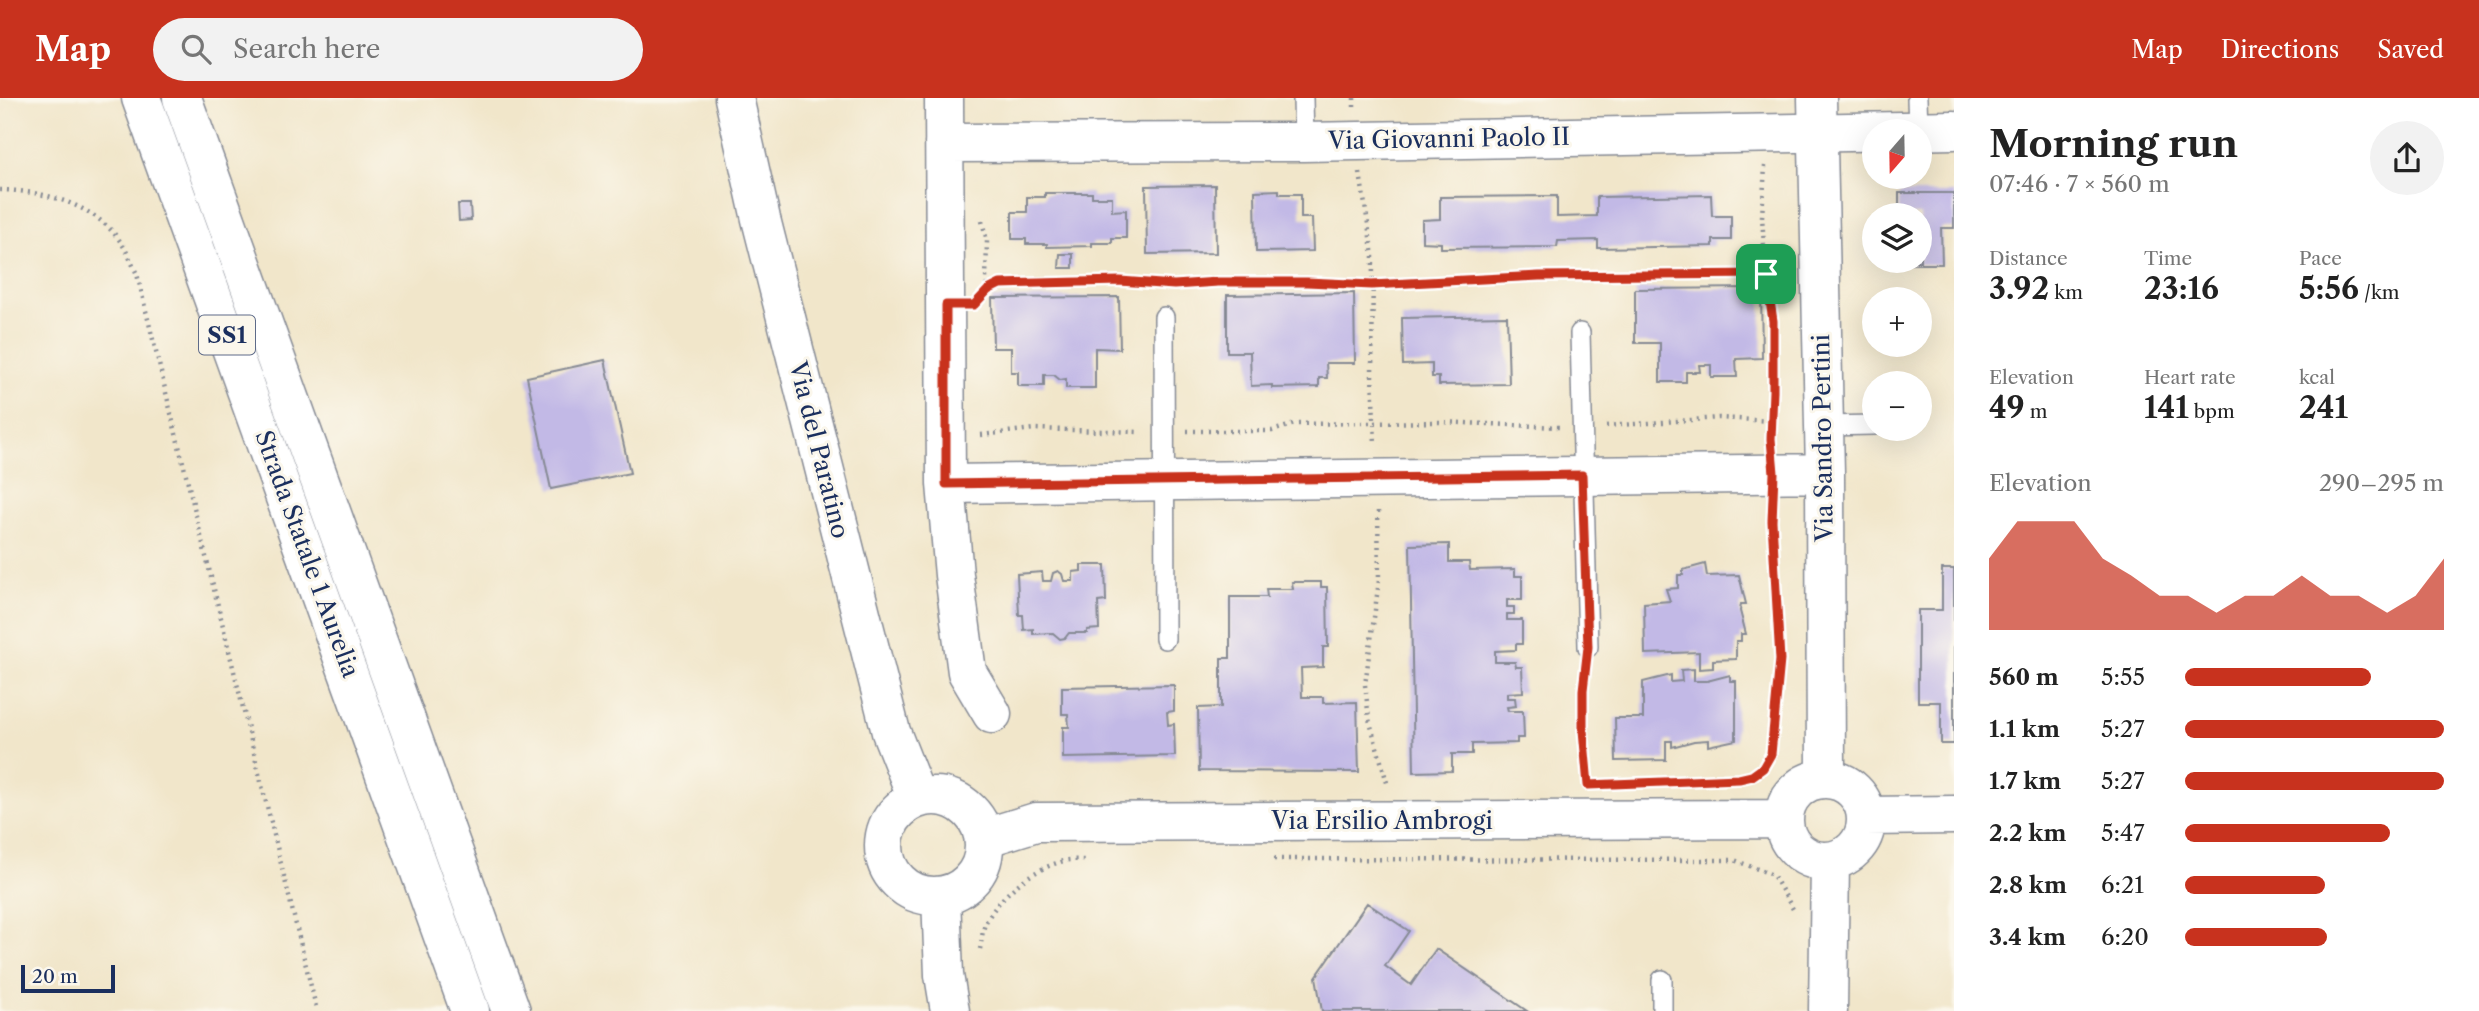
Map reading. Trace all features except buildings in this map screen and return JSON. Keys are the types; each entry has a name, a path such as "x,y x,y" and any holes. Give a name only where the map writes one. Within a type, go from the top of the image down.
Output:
{"main road":[{"name":"Strada Statale 1 Aurelia","path":"141,98 470,1011"},
{"name":"Strada Statale 1 Aurelia","path":"182,98 511,1011"},
{"name":"Via del Paratino","path":"734,98 761,219 891,732 916,798"},
{"path":"944,98 946,484 954,575 967,672 992,714"},
{"name":"Via Giovanni Paolo II","path":"944,143 1304,142 1766,133 1817,115 1862,122"},
{"name":"Via Sandro Pertini","path":"1817,115 1825,473 1826,779"},
{"name":"Via Giovanni Paolo II","path":"1932,130 1954,130"},
{"path":"946,484 1825,473"},
{"path":"1826,779 1848,786 1863,804 1867,816 1866,828 1854,851 1830,862 1803,856 1792,846 1785,833 1783,819 1785,806 1801,786 1813,780 1826,779"},
{"path":"939,795 960,802 976,817 984,838 981,864 975,876 966,885 941,896 929,896 906,888 896,880 885,858 883,846 889,822 905,803 916,798 939,795"},
{"path":"1867,816 1954,815"},
{"name":"Via Ersilio Ambrogi","path":"984,838 1036,822 1783,819"},
{"path":"1828,1011 1830,862"},
{"path":"941,896 944,975 950,1011"}],"lane":[{"path":"1303,98 1304,142"},
{"path":"1917,98 1918,119"},
{"path":"1164,317 1165,639"},
{"path":"1580,333 1588,647"},
{"path":"1824,426 1862,425"},
{"path":"1662,980 1662,1011"}],"path":[{"path":"1670,782 1752,776 1763,768 1771,754 1780,660 1772,521 1773,321 1762,217 1766,133"},
{"path":"0,190 18,191 73,203 99,218 122,243 137,274 317,1011"},
{"path":"946,305 974,305 988,290 1000,284 1120,281 1174,285 1294,282 1372,285 1539,276 1766,274 1820,265"},
{"path":"977,436 1034,429 1272,431 1295,424 1439,422 1581,427 1719,418 1772,421"},
{"path":"1588,647 1583,690 1588,785"},
{"path":"979,961 985,924 1013,889 1035,872 1062,861 1094,859"},
{"path":"1268,859 1734,860 1773,875 1796,917"}],"route":[{"path":"1766,274 1773,321 1772,521 1780,660 1771,754 1763,768 1752,776 1739,779 1588,785 1583,730 1583,690 1588,647 1582,475 946,484 946,305 974,305 988,290 1000,284 1120,281 1174,285 1307,282 1372,285 1539,276 1766,274"}]}
